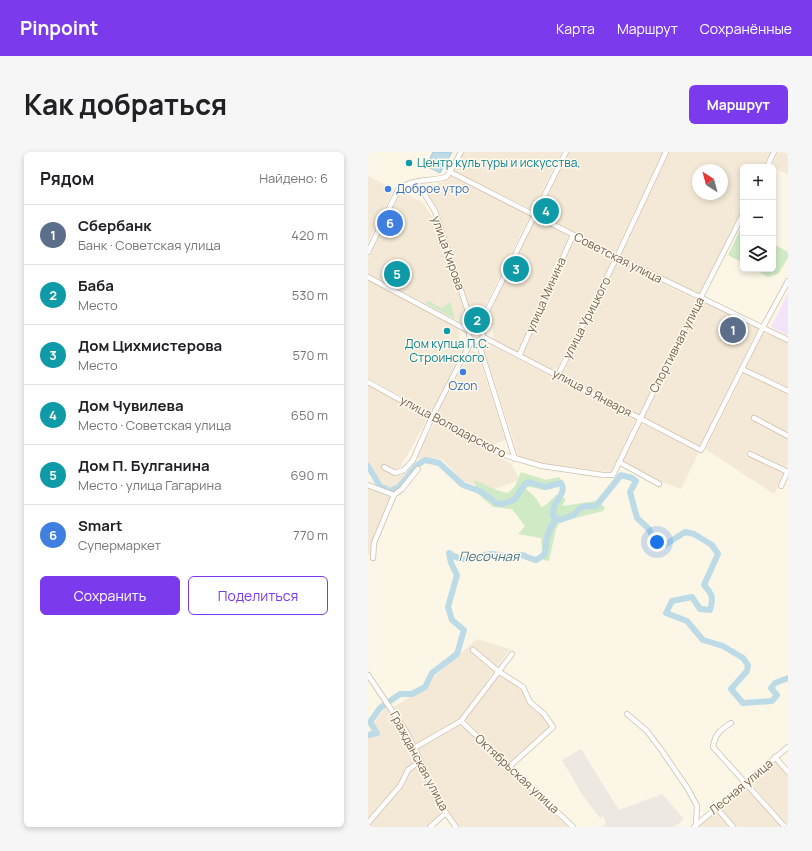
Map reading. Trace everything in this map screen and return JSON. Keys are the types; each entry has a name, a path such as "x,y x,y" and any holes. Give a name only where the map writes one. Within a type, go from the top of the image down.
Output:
{"street":[{"path":"368,252 398,190 406,184 444,178 448,176 461,152"},
{"path":"479,327 566,152"},
{"name":"улица Урицкого","path":"558,375 617,257 666,152"},
{"path":"768,164 774,152"},
{"name":"Советская улица","path":"450,172 700,299 763,327 788,340"},
{"name":"улица Кирова","path":"415,182 435,211 471,329"},
{"name":"Спортивная улица","path":"613,475 740,220"},
{"name":"улица Минина","path":"519,356 573,235"},
{"path":"368,277 471,329 479,327"},
{"path":"788,281 742,369 788,391"},
{"path":"472,340 478,341 483,337 483,330 479,327"},
{"path":"471,329 469,335 472,340"},
{"name":"улица 9 Января","path":"483,337 701,450 742,369"},
{"path":"384,467 395,473 404,470 412,460 432,417 472,340"},
{"path":"478,341 515,459"},
{"name":"улица Володарского","path":"368,382 474,441 501,454 542,466 603,475 613,475"},
{"path":"754,418 788,436"},
{"path":"750,454 788,472 781,486"},
{"path":"619,462 659,484"},
{"path":"373,558 374,543 394,496 402,489 418,469"},
{"path":"368,485 394,496"},
{"path":"473,650 498,671 523,687 530,702 544,714 553,727 508,767"},
{"path":"414,748 461,721 512,654"},
{"name":"Гражданская улица","path":"368,675 407,733 432,790 456,827"},
{"path":"627,714 647,731 688,789 696,806 695,826"},
{"name":"Октябрьская улица","path":"461,721 573,827"},
{"path":"731,723 719,731 713,747 785,827"},
{"name":"Лесная улица","path":"695,826 788,747"},
{"path":"775,757 788,772"},
{"path":"368,823 400,786 408,770 420,761"},
{"path":"716,807 733,827"},
{"path":"430,827 446,813"}],"shaded area":[{"path":"464,152 562,152 533,210 454,171"},
{"path":"569,152 663,152 615,253 538,213"},
{"path":"669,152 771,152 765,164 740,164 740,213 699,295 621,256"},
{"path":"778,152 788,152 788,175 776,169 776,164 772,164"},
{"path":"368,176 394,189 368,242"},
{"path":"451,176 530,216 480,316 472,316 434,205 423,189 447,180"},
{"path":"401,191 422,202 434,219 467,319 462,323 368,273 368,259"},
{"path":"535,219 569,236 518,352 493,339 493,328 486,318"},
{"path":"574,239 613,259 556,371 523,354"},
{"path":"618,261 696,300 639,415 562,374"},
{"path":"368,280 459,328 459,339 464,347 431,413 368,378"},
{"path":"788,293 788,336 771,327"},
{"path":"702,302 759,328 700,446 644,417"},
{"path":"764,331 788,343 788,388 746,368"},
{"path":"491,345 636,420 611,472 543,464 519,458 484,350"},
{"path":"471,351 477,352 506,440 491,445 436,416"},
{"path":"744,373 788,394 788,433 755,415 751,417 752,420 788,439 788,465 786,468 751,451 747,452 749,456 784,473 774,494 705,449"},
{"path":"368,385 428,418 400,468 395,469 385,464 383,466 382,468 394,475 404,471 406,473 397,485 390,488 383,484 368,463"},
{"path":"435,422 512,464 519,480 492,490 463,481 442,459 415,458"},
{"path":"641,423 699,452 681,489 660,481 623,461"},
{"path":"368,488 390,497 371,543 371,555 368,555"},
{"path":"477,639 510,649 460,719 416,745 394,707 416,693"},
{"path":"498,675 521,689 527,703 542,716 551,728 510,763 464,719"},
{"path":"386,707 404,735 417,760 408,768 397,787 368,819 368,734"},
{"path":"460,723 568,827 460,827 443,804 418,749"},
{"path":"581,749 619,810 662,794 684,819 675,827 602,827 606,823 603,816 600,818 583,796 562,760"},
{"path":"775,761 788,776 788,826 750,783"},
{"path":"419,766 429,791 442,813 426,827 368,827 402,788 410,772"},
{"path":"745,787 781,827 737,827 721,808"},
{"path":"716,812 729,827 698,827"}],"green space":[{"path":"740,230 740,261 728,255"},
{"path":"776,246 788,252 788,258 778,274 768,277 759,272 776,272"},
{"path":"428,301 442,308 450,302 455,319 425,303"},
{"path":"521,472 546,480 559,477 564,483 547,490 530,487 525,488 532,494 541,507 546,505 556,495 566,499 562,506 596,501 605,507 603,511 560,522 556,529 549,561 543,560 541,538 518,534 525,526 512,509 493,507 478,494 474,480 508,493 515,486"}],"water":[{"path":"433,152 452,152 440,173 426,166"}],"waterway":[{"path":"368,466 380,486 390,491 399,487 417,465 425,460 439,463 463,485 482,492 496,503 502,504 514,500 525,484 529,482 545,487 561,483 563,489 553,508 553,516 560,520 574,515 583,507 596,506 621,475 632,478 636,481 630,492 637,518 649,529 653,538 665,545 685,532 694,534 712,545 718,554 704,585 712,596 710,610 700,609 692,597 672,601 666,613 687,621 703,640 723,646 743,658 748,665 747,671 731,689 743,703 772,701 777,695 771,688 775,683 788,678"},
{"name":"Песочная","path":"368,735 377,733 370,722 380,708 400,694 412,694 425,687 432,673 457,654 464,630 452,620 448,607 457,575 451,563 449,553 462,559 494,554 512,557 521,555 536,560 545,552 549,532 557,518"}],"place":[{"name":"Центр культуры и искусства,","path":"409,163"},
{"name":"Доброе утро","path":"388,189"},
{"name":"Дом Чувилева","path":"546,211"},
{"name":"Smart","path":"390,223"},
{"name":"Дом Цихмистерова","path":"516,269"},
{"name":"Дом П. Булганина","path":"397,274"},
{"name":"Баба","path":"477,320"},
{"name":"Сбербанк","path":"733,330"},
{"name":"Дом купца П.С. Строинского","path":"447,331"},
{"name":"Ozon","path":"463,372"}]}
